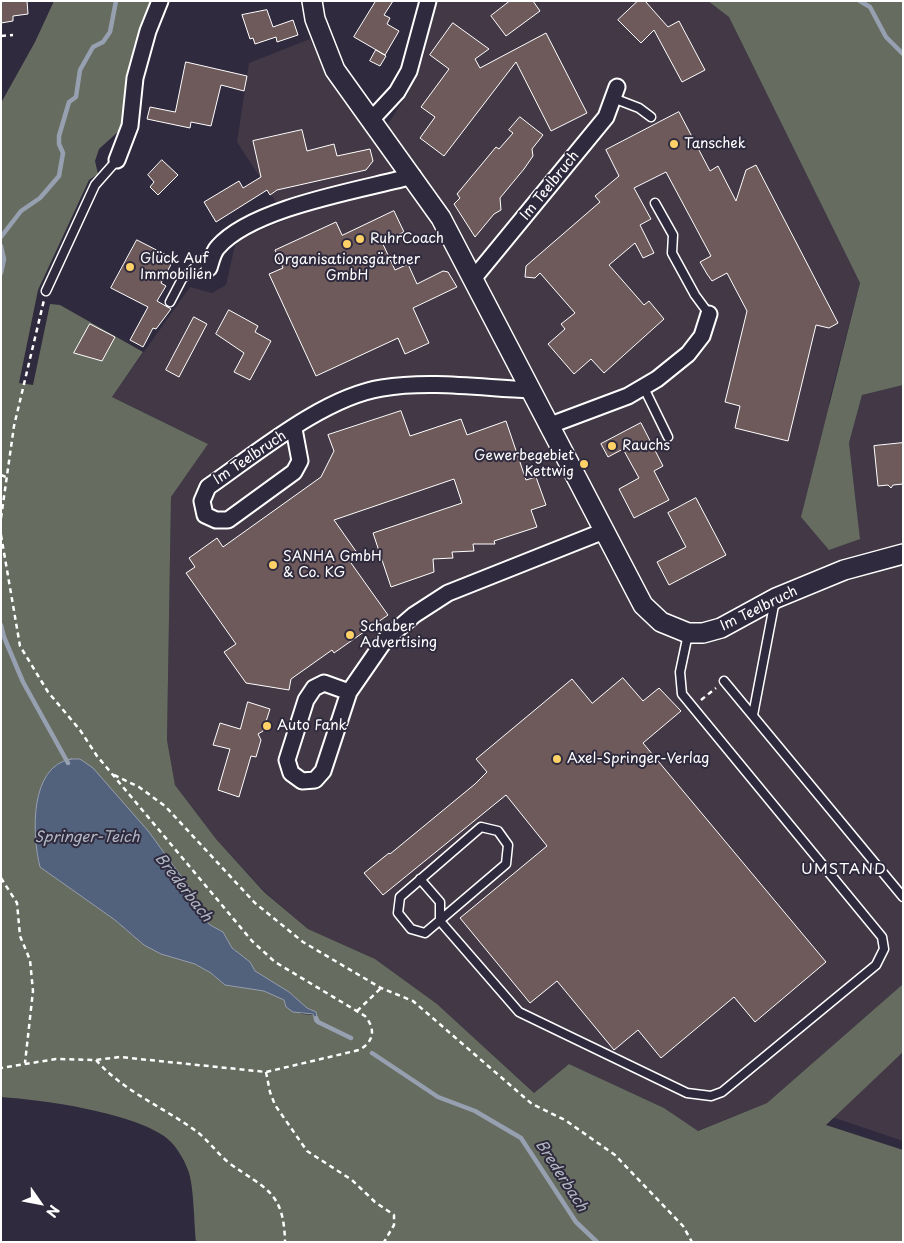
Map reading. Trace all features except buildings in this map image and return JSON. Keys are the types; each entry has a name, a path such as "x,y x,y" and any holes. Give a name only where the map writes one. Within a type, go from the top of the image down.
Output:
{"street":[{"path":"117,160 130,126 135,78 148,31 160,1"},
{"path":"312,1 314,19 335,70 442,218 548,426 643,605 661,622 688,634"},
{"path":"372,119 397,92 409,71 428,1"},
{"name":"Im Teelbruch","path":"473,279 606,117 615,92"},
{"path":"209,268 216,249 232,234 277,211 413,176"},
{"path":"548,426 644,388 688,354 702,336 709,314"},
{"name":"Im Teelbruch","path":"294,429 300,461 294,472 228,520 216,520 204,515 202,502 208,487 320,410 346,398 382,388 427,385 530,390"},
{"path":"349,692 324,683 314,688 306,700 287,760 291,772 302,781 315,780 323,771 349,692 368,662 385,640 414,615 448,593 604,531"},
{"name":"Im Teelbruch","path":"688,634 703,633 721,628 776,598 844,570 903,554"}],"lane":[{"path":"615,92 651,117"},
{"path":"46,291 95,185 117,160"},
{"path":"655,203 673,236 672,253 695,295 709,314"},
{"path":"170,302 182,279 216,249"},
{"path":"644,388 668,437"},
{"path":"754,715 776,598"},
{"path":"420,879 440,902 440,921 519,1012 687,1093 711,1096 722,1092 876,965 884,949 882,937 682,694 680,672 688,634"},
{"path":"724,681 903,897"},
{"path":"481,827 498,831 508,845 506,864 440,921 425,933 411,929 398,913 400,897 481,827"}],"path":[{"path":"1,36 13,35"},
{"path":"1,518 14,426 46,291"},
{"path":"1,475 6,477"},
{"path":"1,535 20,646 48,692 80,730 112,774 252,941 275,962 356,1012 371,1024 373,1031 367,1046 351,1052 266,1072 120,1058 96,1060 56,1059 1,1068"},
{"path":"692,707 724,681"},
{"path":"112,774 139,787 165,806 255,902 303,942 381,988 413,1001 532,1104 565,1120 614,1155 682,1226 692,1242"},
{"path":"1,878 18,903 20,936 30,960 33,991 25,1063"},
{"path":"356,1012 381,988"},
{"path":"96,1060 110,1076 198,1132 230,1163 262,1185 276,1200 284,1215 285,1242"},
{"path":"266,1072 270,1092 276,1105 307,1151 352,1180 375,1202 394,1215 394,1224 384,1242"}],"shaded area":[{"path":"439,1 708,1 729,17 860,283 829,402 860,539 849,443 862,395 903,385 903,984 767,1103 697,1131 664,1108 569,1064 534,1093 437,1004 375,959 308,929 264,891 216,839 175,785 167,740 171,497 208,444 112,397 190,287 212,293 226,285 235,245 245,237 287,219 237,142 249,63 310,39 327,75 377,141 408,93 424,55 434,9"},
{"path":"903,1052 903,1141 832,1117"}],"green space":[{"path":"54,1 153,1 134,46 120,130 99,149 95,161 98,174 89,180 38,290 19,383 33,385 50,304 60,305 143,352 112,397 208,444 171,497 167,740 175,785 216,839 264,892 308,929 375,959 437,1004 534,1093 569,1064 664,1108 698,1131 767,1103 903,984 903,1052 826,1125 903,1150 903,1242 196,1242 193,1195 188,1170 178,1151 164,1136 130,1120 108,1114 62,1104 1,1097 1,103 35,42","holes":["35,822 149,832 188,886 202,916 210,925 223,932 232,948 250,962 255,971 289,992 307,1008 316,1012 315,1022 313,1015 302,1014 286,1007 284,1000 277,996 264,991 225,985 211,973 195,964 161,954 144,945 115,920 40,867"]},
{"path":"708,1 903,1 903,385 862,395 849,443 860,539 829,550 801,517 860,283 729,17"}],"water":[{"name":"Springer-Teich","path":"71,759 80,759 93,768 149,832 188,886 202,916 210,925 223,932 232,948 250,962 255,971 289,992 307,1008 316,1012 318,1022 315,1022 313,1014 293,1012 286,1007 284,1000 264,991 225,985 211,973 195,964 161,954 144,945 115,920 40,867 35,821 41,788 47,774 57,764"}],"waterway":[{"name":"Brederbach","path":"1,237 21,211 40,198 59,176 63,153 59,144 59,136 69,102 76,97 80,70 93,47 103,42 110,32 116,1"},
{"path":"860,1 870,7 886,37 903,54"},
{"name":"Brederbach","path":"1,246 4,259 1,273"},
{"name":"Brederbach","path":"1,625 4,637 23,682 68,763"},
{"name":"Brederbach","path":"316,1018 318,1022 351,1038"},
{"name":"Brederbach","path":"372,1053 438,1097 475,1111 521,1138 576,1222 597,1242"}],"place":[{"name":"Tanschek","path":"674,144"},
{"name":"RuhrCoach","path":"360,239"},
{"name":"Organisationsgärtner GmbH","path":"347,244"},
{"name":"Glück Auf Immobilien","path":"130,267"},
{"name":"Rauchs","path":"612,446"},
{"name":"Gewerbegebiet Kettwig","path":"584,464"},
{"name":"SANHA GmbH & Co. KG","path":"273,565"},
{"name":"Schaber Advertising","path":"350,635"},
{"name":"Auto Fank","path":"267,726"},
{"name":"Axel-Springer-Verlag","path":"557,759"}],"district":[{"name":"UMSTAND","path":"844,870"}]}
